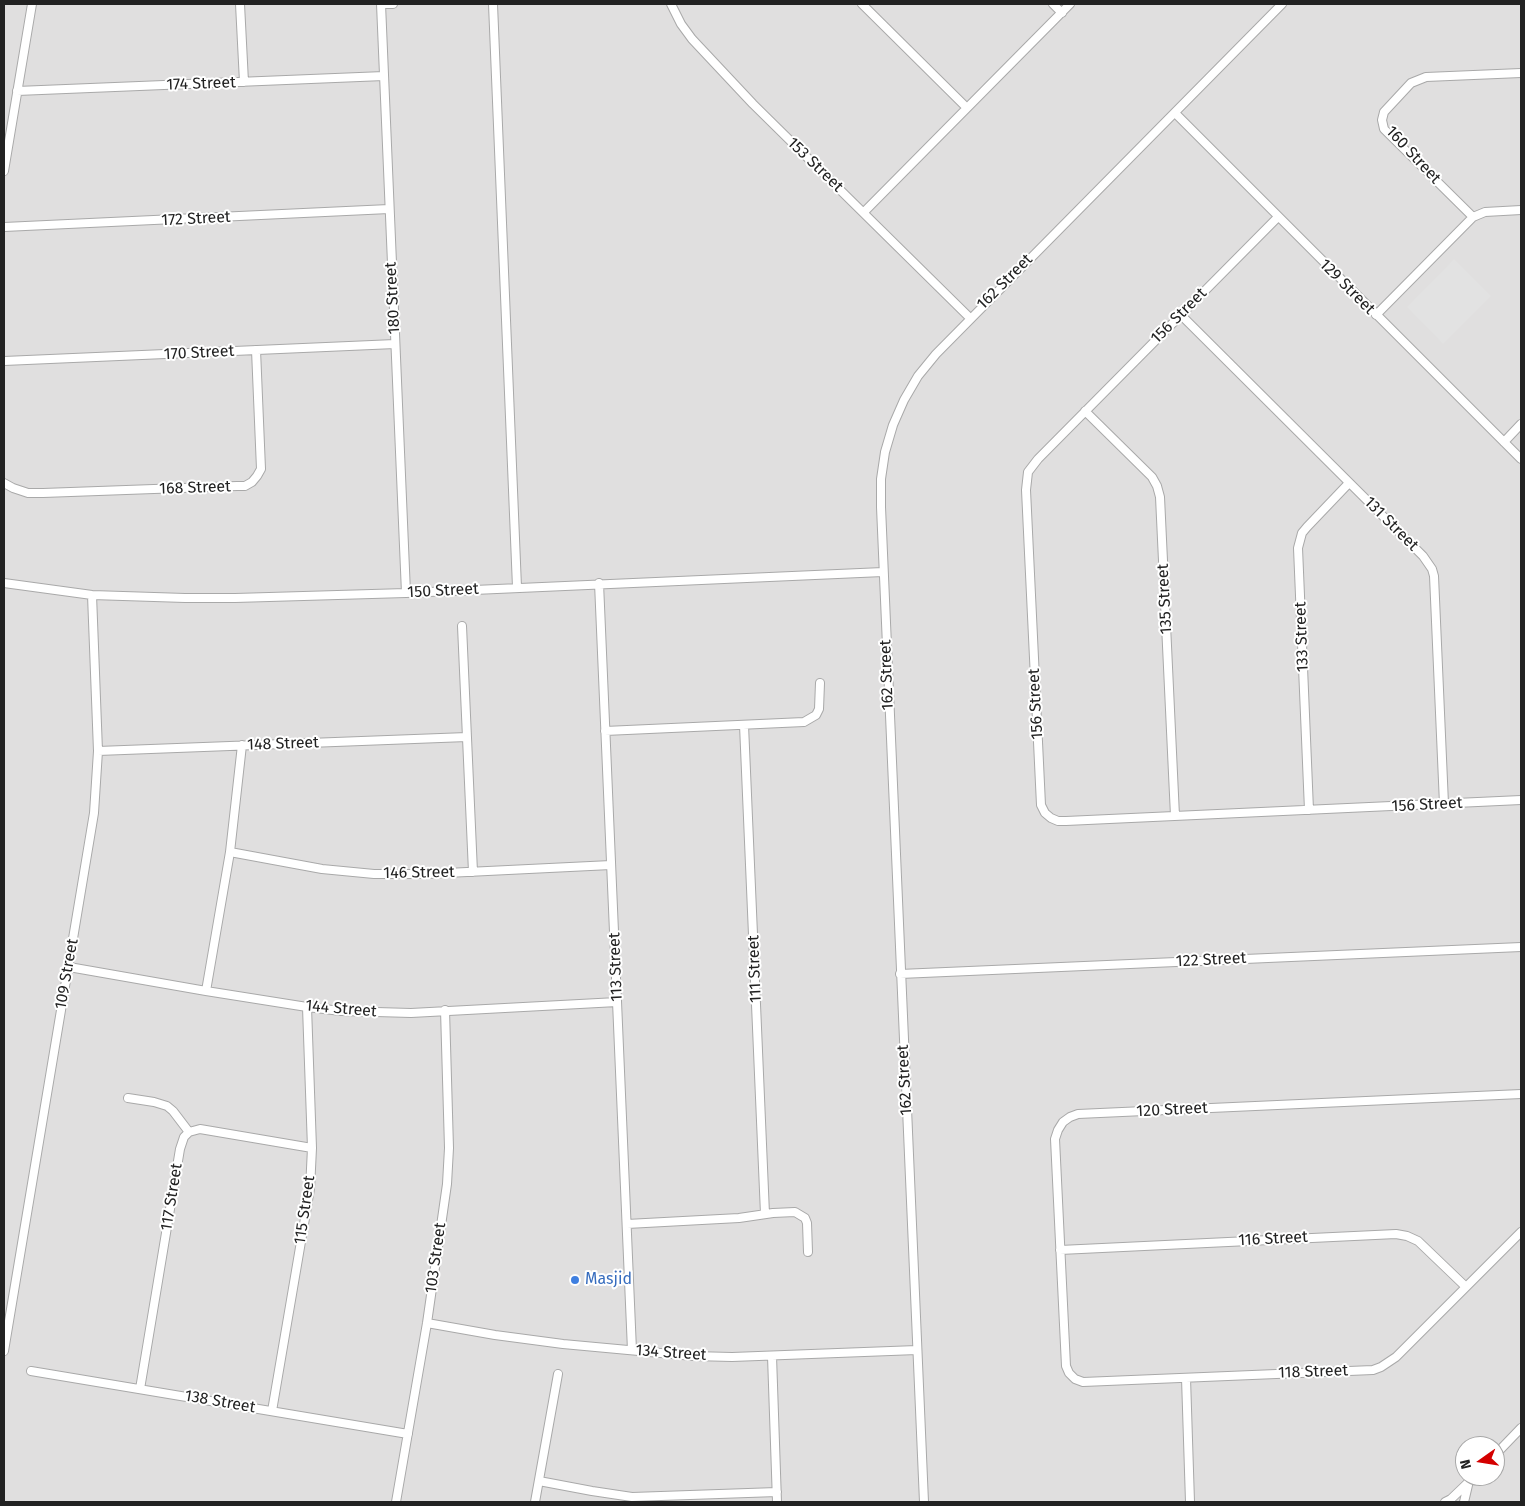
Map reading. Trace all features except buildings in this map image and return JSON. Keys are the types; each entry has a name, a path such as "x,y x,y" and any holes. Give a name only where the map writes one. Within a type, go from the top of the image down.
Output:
{"street":[{"path":"4,171 32,4"},
{"path":"240,4 244,82"},
{"path":"382,4 393,4"},
{"name":"180 Street","path":"382,4 406,593"},
{"path":"493,4 516,587"},
{"name":"153 Street","path":"671,4 681,24 692,39 753,104 970,318"},
{"path":"862,4 967,108"},
{"path":"1053,4 1062,13"},
{"path":"864,212 1070,4"},
{"name":"162 Street","path":"924,1502 883,572 881,479 885,452 893,425 904,400 918,376 936,354 1282,4"},
{"name":"160 Street","path":"1473,217 1384,128 1382,120 1384,112 1411,83 1426,77 1521,73"},
{"name":"174 Street","path":"17,91 384,76"},
{"name":"129 Street","path":"1175,113 1521,460"},
{"name":"172 Street","path":"4,227 389,209"},
{"path":"1376,315 1473,217 1485,212 1521,210"},
{"name":"156 Street","path":"1278,217 1032,465 1026,481 1041,805 1045,813 1058,821 1521,800"},
{"name":"131 Street","path":"1181,315 1423,556 1432,569 1434,576 1444,804"},
{"name":"170 Street","path":"4,361 395,344"},
{"name":"168 Street","path":"4,482 13,488 28,493 245,486 252,482 260,469 256,350"},
{"name":"135 Street","path":"1085,411 1152,477 1160,497 1176,816"},
{"path":"1504,442 1521,424"},
{"name":"133 Street","path":"1309,810 1298,548 1302,533 1349,482"},
{"name":"150 Street","path":"4,583 92,595 185,598 406,593 883,572"},
{"name":"113 Street","path":"599,584 632,1350"},
{"name":"109 Street","path":"4,1351 7,1309 69,967 94,813 98,751 92,595"},
{"path":"462,626 473,872"},
{"path":"605,730 804,722 811,720 819,709 820,683"},
{"name":"111 Street","path":"744,724 765,1214"},
{"name":"148 Street","path":"98,751 467,737"},
{"path":"206,991 230,852 242,745"},
{"name":"146 Street","path":"230,852 322,869 400,875 611,865"},
{"name":"122 Street","path":"900,974 1521,947"},
{"name":"144 Street","path":"69,967 307,1007 376,1013 617,1002"},
{"name":"115 Street","path":"272,1411 310,1189 312,1148 307,1007"},
{"name":"103 Street","path":"396,1502 427,1323 448,1169 449,1127 445,1010"},
{"name":"120 Street","path":"1065,1358 1055,1138 1063,1122 1070,1117 1078,1114 1521,1094"},
{"path":"128,1098 167,1106 189,1132 200,1129 312,1148"},
{"name":"117 Street","path":"140,1389 180,1149 184,1137 189,1132"},
{"path":"627,1224 739,1218 795,1212 800,1214 807,1223 808,1252"},
{"name":"118 Street","path":"1065,1358 1069,1374 1083,1382 1373,1370 1382,1367 1396,1357 1521,1232"},
{"name":"116 Street","path":"1060,1250 1396,1234 1418,1241 1466,1287"},
{"name":"134 Street","path":"427,1323 563,1344 693,1356 772,1356 917,1350"},
{"path":"772,1356 778,1502"},
{"name":"138 Street","path":"31,1370 408,1434"},
{"path":"535,1502 558,1374"},
{"path":"1186,1378 1190,1502"},
{"path":"1505,1445 1521,1428"},
{"path":"539,1481 642,1500 777,1492"},
{"path":"1445,1502 1466,1486"},
{"path":"1464,1502 1468,1486"}],"shaded area":[{"path":"4,4 1521,4 1521,1502 4,1502"},
{"path":"1454,259 1491,296 1443,344 1407,307"}],"place":[{"name":"Masjid","path":"575,1280"}]}
